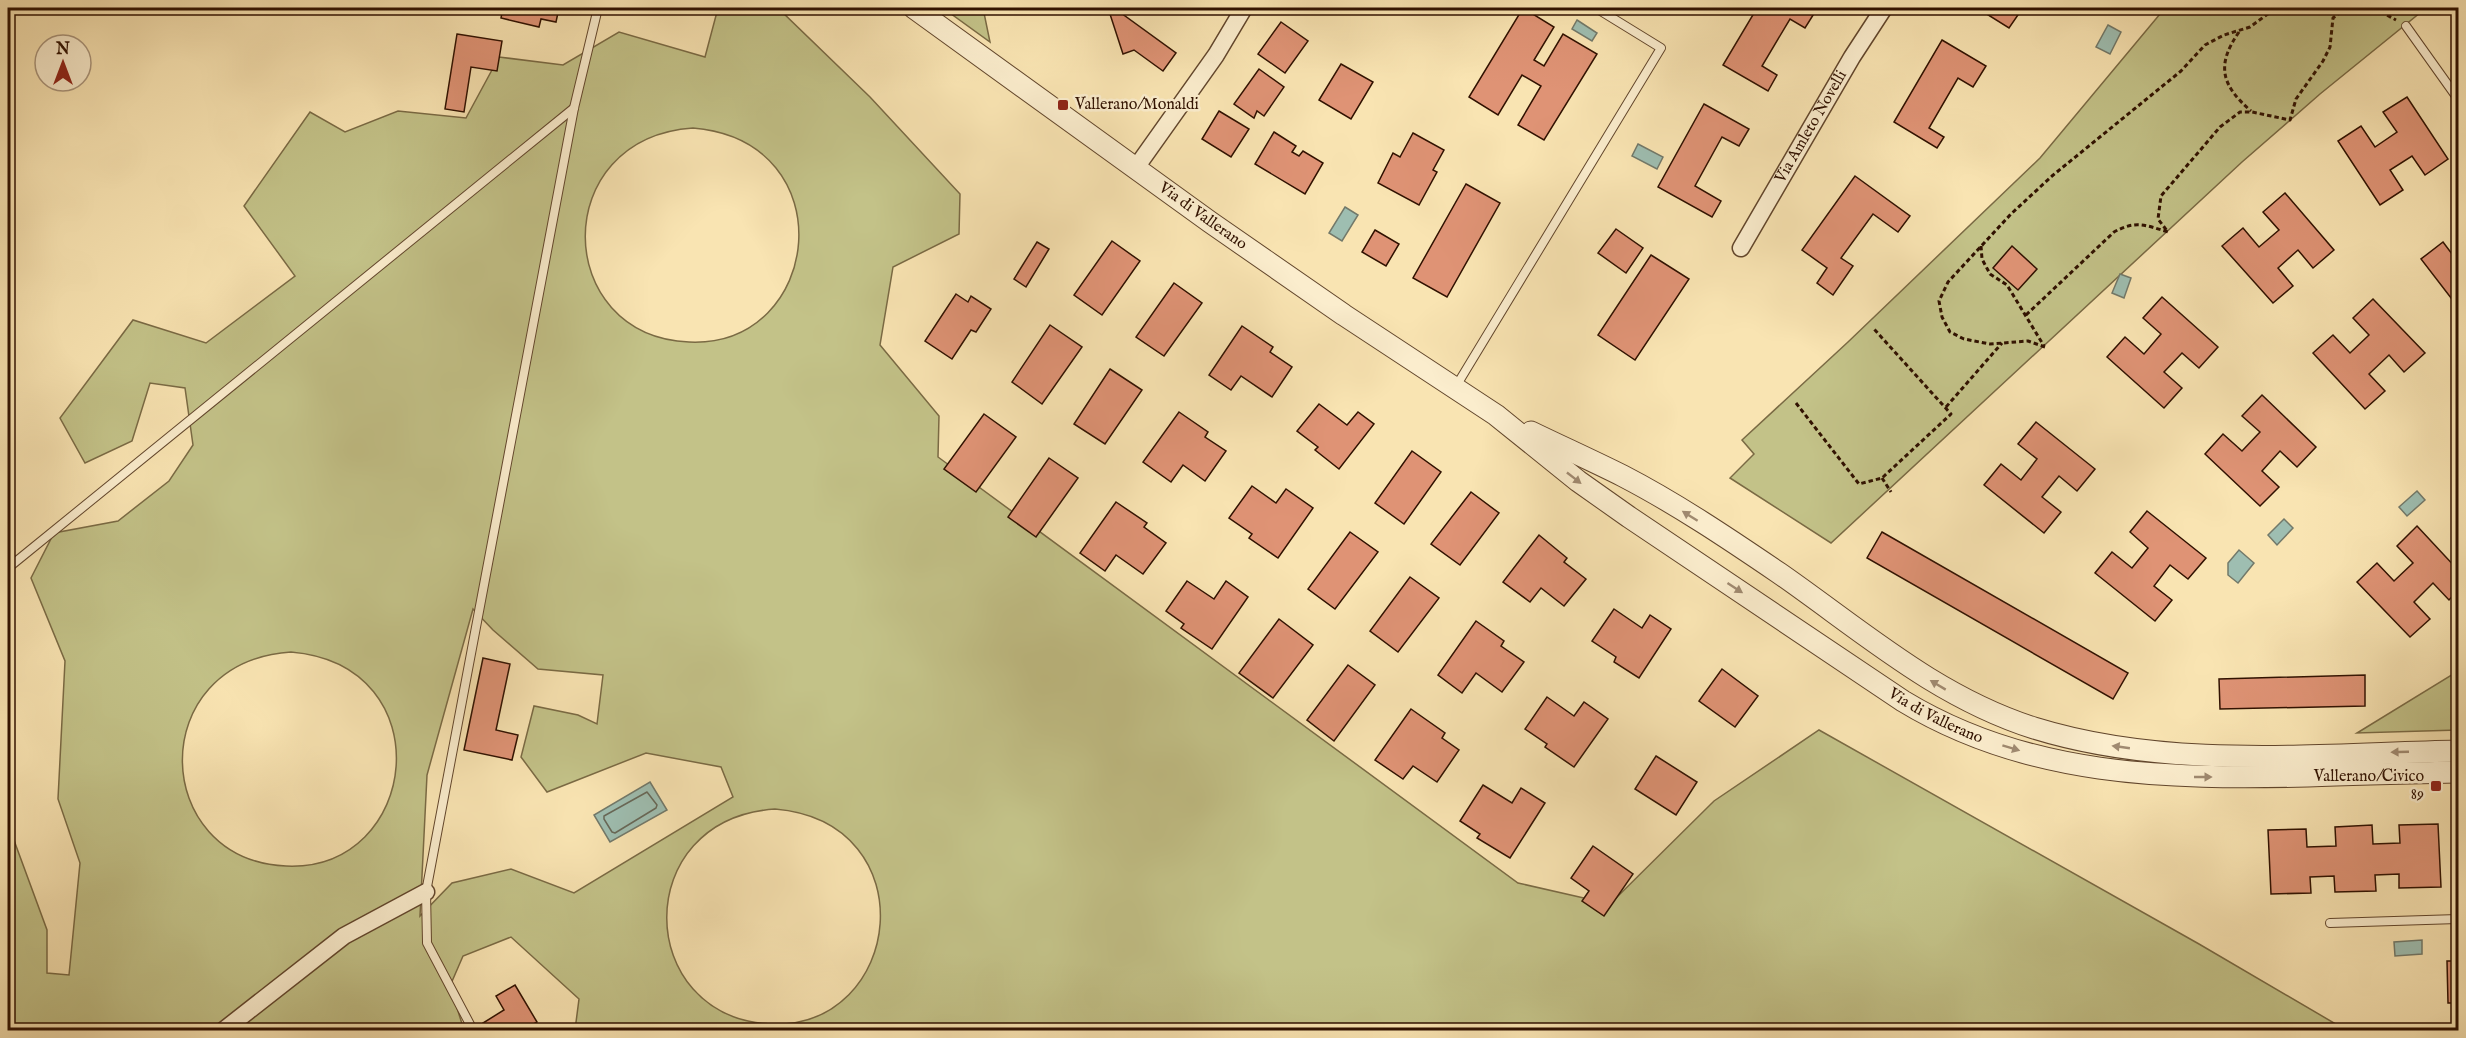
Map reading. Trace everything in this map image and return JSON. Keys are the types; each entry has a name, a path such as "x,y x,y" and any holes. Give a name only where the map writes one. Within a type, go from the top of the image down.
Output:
{"street":[{"name":"Via di Vallerano","path":"914,8 1135,169 1344,315 1496,415 1578,481 1637,523 1927,715 1962,731 2014,749 2067,763 2152,775 2235,777 2458,772"},
{"path":"1135,169 1216,55 1244,8"},
{"name":"Via Amleto Novelli","path":"1741,248 1852,57 1884,8"},
{"name":"Via di Vallerano","path":"1496,415 1648,490 1778,573 1940,687 2012,720 2053,733 2107,745 2186,754 2458,751"},
{"path":"224,1030 344,936 426,892"}],"lane":[{"path":"473,1030 427,943 426,892 574,108 598,8"},
{"path":"1455,388 1660,48 1596,8"},
{"path":"2406,26 2458,99"},
{"path":"8,568 574,108"},
{"path":"2331,923 2458,919"}],"path":[{"path":"1981,246 1982,259 1990,274 2007,285 2044,347 2028,341 1990,344 1964,339 1950,332 1942,317 1940,301 1948,282 1981,246 2052,176 2181,71 2205,45 2250,27 2276,8"},
{"path":"2026,315 2114,232 2129,224 2144,225 2168,232 2158,219 2161,196 2220,127 2240,112 2252,112 2290,120 2296,99 2324,61 2330,47 2333,18 2345,8"},
{"path":"2240,30 2227,49 2224,69 2227,83 2235,97 2252,112"},
{"path":"1796,403 1859,484 1882,478 1952,414 1874,329"},
{"path":"1946,407 2002,343"},
{"path":"1882,478 1891,492"}],"shaded area":[{"path":"718,8 771,8 782,12 870,97 960,194 959,234 893,267 880,345 939,416 938,457 1518,883 1610,904 1714,801 1819,730 2199,944 2346,1030 575,1030 579,999 511,937 463,956 450,986 464,1030 8,1030 8,824 47,930 47,973 69,975 80,863 58,799 65,661 31,578 54,533 118,521 169,481 193,445 185,388 150,383 132,441 85,463 60,418 133,320 206,343 295,276 244,206 310,112 345,132 398,111 466,118 499,57 563,65 619,32 705,57","holes":["693,128 742,141 776,168 794,203 799,242 789,280 768,313 734,335 689,342 644,331 611,307 592,274 585,236 592,199 612,165 646,140","473,609 493,630 538,669 603,675 597,724 578,715 534,706 521,757 547,792 646,753 721,767 733,797 574,893 511,869 452,883 420,916 427,775","291,652 340,665 374,692 392,727 396,766 387,804 365,837 331,859 286,866 241,855 209,831 189,798 182,760 189,723 209,689 243,664","775,809 824,822 858,849 876,884 880,924 871,962 849,995 815,1017 770,1024 725,1013 693,989 673,956 667,918 673,880 693,846 727,821"]},
{"path":"943,8 983,8 990,42"},
{"path":"2165,8 2426,8 2320,94 2242,162 1831,543 1730,478 1754,454 1742,440 2040,158"},
{"path":"2458,671 2458,730 2357,733"}],"water":[{"path":"1577,20 1597,33 1592,41 1572,29"},
{"path":"2108,25 2121,32 2110,54 2096,47"},
{"path":"1638,144 1663,157 1657,169 1632,156"},
{"path":"1345,207 1358,215 1342,241 1329,233"},
{"path":"2120,274 2131,278 2124,298 2112,293"},
{"path":"2417,491 2425,500 2407,516 2399,507"},
{"path":"2284,519 2293,528 2277,545 2268,535"},
{"path":"2239,550 2254,563 2238,583 2228,575 2228,563"},
{"path":"650,782 667,810 610,842 594,815"},
{"path":"2422,940 2422,954 2395,956 2394,942"}],"building":[{"path":"503,8 559,8 556,22 541,19 539,27 501,18"},
{"path":"1108,8 1114,8 1176,53 1163,71 1134,50 1123,54"},
{"path":"1523,8 1554,27 1534,60 1544,66 1563,34 1597,54 1544,140 1518,125 1541,86 1522,75 1498,115 1469,97"},
{"path":"1757,8 1807,8 1815,12 1805,28 1790,19 1762,66 1777,75 1768,91 1723,65"},
{"path":"1977,8 2013,8 2020,12 2009,28"},
{"path":"1281,22 1308,41 1285,73 1258,54"},
{"path":"457,34 502,41 497,71 471,67 464,112 445,109"},
{"path":"1942,40 1986,66 1973,87 1958,78 1929,128 1944,137 1937,148 1894,122"},
{"path":"1341,64 1373,82 1351,119 1319,100"},
{"path":"1259,69 1284,87 1264,116 1257,111 1254,118 1234,104"},
{"path":"2407,97 2448,159 2425,175 2412,156 2390,170 2403,190 2380,205 2338,141 2361,126 2375,147 2397,132 2383,112"},
{"path":"1704,104 1749,129 1739,146 1722,137 1695,186 1721,201 1712,217 1658,187"},
{"path":"1219,111 1249,129 1231,157 1202,139"},
{"path":"1274,132 1296,146 1292,152 1299,156 1303,151 1323,163 1305,194 1255,164"},
{"path":"1413,133 1444,150 1433,170 1437,172 1419,205 1378,183 1393,153 1400,157"},
{"path":"1855,176 1910,216 1898,232 1873,214 1841,258 1853,266 1833,295 1817,283 1827,268 1802,250"},
{"path":"1466,184 1500,203 1447,297 1413,278"},
{"path":"2285,193 2334,250 2313,268 2298,250 2278,268 2293,286 2273,303 2222,246 2243,228 2259,247 2279,230 2263,212"},
{"path":"1616,229 1643,248 1626,273 1598,253"},
{"path":"1375,230 1399,244 1386,266 1362,252"},
{"path":"1112,241 1140,261 1102,315 1074,295"},
{"path":"1037,242 1049,249 1026,287 1014,279"},
{"path":"2443,242 2458,262 2458,307 2421,259"},
{"path":"2012,246 2037,269 2018,290 1993,268"},
{"path":"1651,255 1689,279 1635,360 1598,335"},
{"path":"1174,283 1202,303 1164,356 1136,337"},
{"path":"956,294 968,302 971,296 991,309 976,332 971,330 952,359 925,341"},
{"path":"2162,297 2218,347 2199,368 2182,353 2164,372 2182,388 2164,408 2107,357 2125,337 2144,354 2161,334 2143,318"},
{"path":"2373,299 2425,353 2404,372 2389,355 2369,374 2385,391 2365,409 2313,353 2333,335 2350,353 2369,335 2353,318"},
{"path":"1050,325 1082,347 1042,404 1012,382"},
{"path":"1242,326 1273,347 1270,352 1292,367 1272,397 1241,376 1231,390 1209,375"},
{"path":"1110,369 1142,390 1105,444 1074,424"},
{"path":"2262,395 2316,447 2297,467 2280,451 2262,471 2279,487 2260,506 2205,454 2223,434 2242,451 2260,432 2242,416"},
{"path":"1319,404 1347,425 1358,412 1374,424 1339,469 1315,450 1318,447 1297,431"},
{"path":"1179,412 1208,432 1205,437 1226,451 1205,481 1183,465 1171,482 1143,462"},
{"path":"984,414 1016,437 976,492 944,469"},
{"path":"2036,422 2095,469 2077,491 2059,476 2042,497 2061,512 2044,533 1984,485 2001,464 2021,480 2037,459 2018,444"},
{"path":"1412,451 1441,472 1404,524 1375,503"},
{"path":"1049,458 1078,478 1036,537 1008,517"},
{"path":"1252,486 1276,503 1286,489 1313,508 1278,558 1249,538 1252,534 1229,518"},
{"path":"1471,492 1499,513 1460,565 1431,544"},
{"path":"1116,502 1147,523 1144,527 1166,543 1143,574 1116,555 1105,571 1080,553"},
{"path":"2147,511 2206,558 2188,579 2170,565 2154,586 2172,600 2155,621 2095,573 2112,552 2132,568 2148,548 2130,532"},
{"path":"2417,526 2458,570 2458,590 2449,600 2433,583 2414,602 2430,619 2410,637 2357,582 2377,563 2394,581 2413,563 2397,546"},
{"path":"1350,532 1378,552 1335,609 1308,589"},
{"path":"1882,532 2128,673 2113,699 1867,558"},
{"path":"1539,535 1567,558 1564,562 1586,579 1564,606 1541,588 1530,602 1503,582"},
{"path":"1410,577 1439,598 1398,652 1370,631"},
{"path":"1187,581 1214,599 1226,581 1248,597 1212,649 1181,628 1184,624 1166,611"},
{"path":"1614,609 1642,628 1650,615 1671,629 1639,678 1614,662 1616,657 1592,641"},
{"path":"1279,619 1313,645 1273,698 1239,673"},
{"path":"1476,621 1504,641 1501,646 1524,662 1502,692 1476,673 1462,693 1438,675"},
{"path":"483,658 510,664 496,730 518,735 512,760 464,750"},
{"path":"1348,665 1375,685 1334,741 1307,720"},
{"path":"1722,669 1758,696 1735,727 1699,701"},
{"path":"2365,675 2365,706 2220,709 2219,679"},
{"path":"1547,697 1574,716 1584,702 1608,719 1574,767 1545,747 1547,744 1525,729"},
{"path":"1411,709 1445,733 1442,738 1459,750 1437,782 1413,766 1403,779 1375,760"},
{"path":"1656,756 1697,782 1676,815 1635,789"},
{"path":"1483,785 1512,803 1521,788 1545,803 1510,858 1477,838 1480,834 1460,821"},
{"path":"2438,824 2441,887 2399,888 2399,874 2375,875 2376,891 2335,892 2334,876 2310,877 2311,893 2271,894 2268,830 2306,829 2307,847 2336,846 2335,827 2372,825 2373,844 2400,843 2399,825"},
{"path":"1593,846 1633,874 1604,916 1582,901 1589,891 1571,878"},
{"path":"2447,961 2458,961 2458,1003 2448,1003"},
{"path":"515,985 537,1022 528,1027 529,1030 488,1030 483,1023 504,1010 496,996"}],"place":[{"name":"Vallerano/Monaldi","path":"1063,105"},
{"name":"Vallerano/Civico 89","path":"2436,786"}]}
